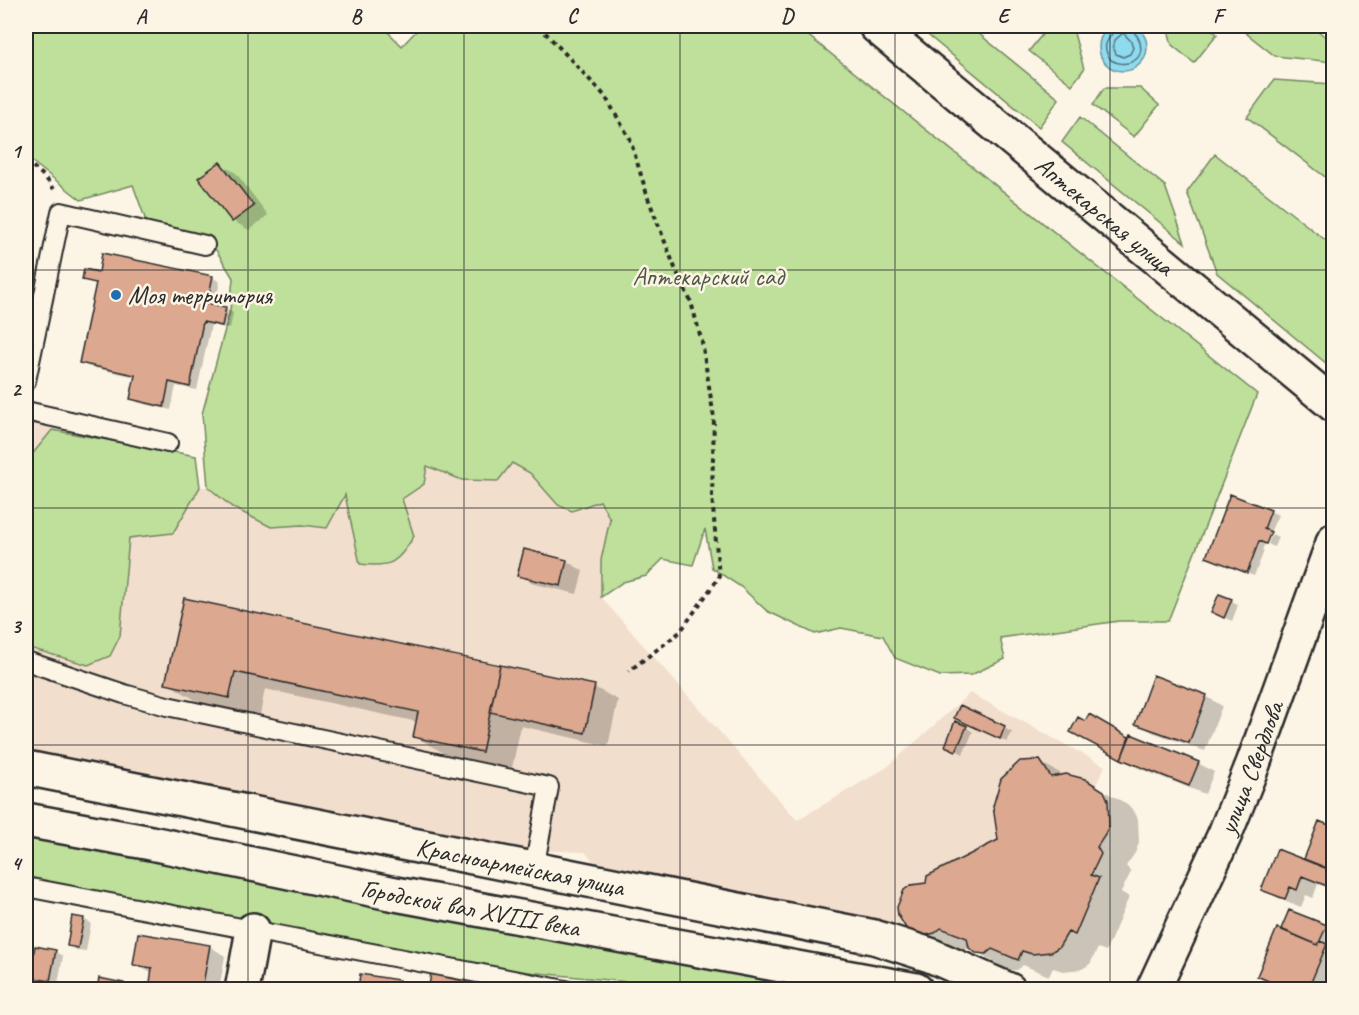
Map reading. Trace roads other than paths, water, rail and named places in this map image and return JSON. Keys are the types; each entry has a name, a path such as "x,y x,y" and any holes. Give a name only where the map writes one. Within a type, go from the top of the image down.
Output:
{"street":[{"name":"Аптекарская улица","path":"876,26 1334,405"},
{"name":"улица Свердлова","path":"1153,990 1229,824 1334,540"},
{"name":"Красноармейская улица","path":"26,768 874,937 930,955 1009,990"},
{"name":"Городской вал XVIII века","path":"26,820 390,892 915,990"},
{"path":"242,990 253,930"}],"lane":[{"path":"26,381 61,212 205,245"},
{"path":"26,411 168,442"},
{"path":"26,661 167,706 549,788 534,869"},
{"path":"26,887 567,990"}],"water":[{"path":"1123,23 1140,30 1147,47 1140,64 1123,71 1106,64 1099,47 1106,30"}],"place":[{"name":"Моя территория","path":"116,295"}],"park label":[{"name":"Аптекарский сад","path":"708,276"}]}
